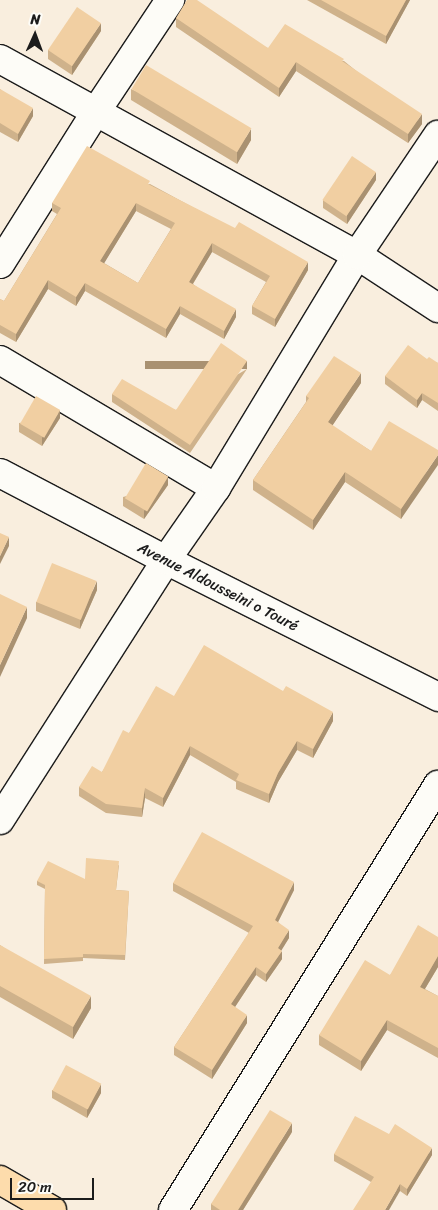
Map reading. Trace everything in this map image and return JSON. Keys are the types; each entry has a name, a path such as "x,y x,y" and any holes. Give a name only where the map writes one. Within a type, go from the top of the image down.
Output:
{"main road":[{"path":"0,1180 52,1210"}],"street":[{"path":"0,264 95,113 170,0"},
{"path":"0,59 95,113 357,255 438,308"},
{"path":"0,820 166,560 216,488 357,255 438,135"},
{"path":"0,360 216,488"},
{"name":"Avenue Aldousseini o Touré","path":"0,473 166,560 438,697"},
{"path":"173,1210 438,785"}],"building":[{"path":"187,0 197,0 268,48 285,24 344,59 342,61 422,114 408,134 296,62 279,88 176,18"},
{"path":"321,0 406,0 386,36"},
{"path":"77,7 101,23 72,66 48,50"},
{"path":"146,65 251,128 237,152 132,89"},
{"path":"0,89 33,108 18,134 0,123"},
{"path":"87,146 150,181 148,184 235,228 239,222 308,262 275,319 252,306 270,276 212,243 189,282 236,309 224,331 180,306 166,329 85,283 76,297 48,280 16,334 0,325 0,299 4,301 61,208 52,203","holes":["136,203 175,223 138,283 100,261"]},
{"path":"352,156 376,172 346,216 322,200"},
{"path":"221,343 247,361 190,445 112,394 122,379 176,410"},
{"path":"408,345 427,359 429,357 438,363 438,403 422,393 417,400 385,376"},
{"path":"334,356 361,373 328,422 371,451 389,421 438,450 438,455 401,509 345,472 313,520 253,480 309,398 306,396"},
{"path":"36,396 60,410 44,438 20,424"},
{"path":"146,463 168,476 147,512 125,498"},
{"path":"0,533 9,537 0,556"},
{"path":"52,563 97,581 81,620 36,602"},
{"path":"0,594 27,607 0,665"},
{"path":"204,645 283,691 286,686 333,712 313,749 297,741 278,773 269,794 236,780 239,774 190,746 163,798 145,788 142,808 106,804 79,787 92,766 102,772 123,730 129,733 156,686 174,696"},
{"path":"202,832 294,882 275,920 289,930 278,948 282,951 266,974 256,967 231,1004 247,1015 212,1070 174,1047 253,926 173,883"},
{"path":"86,858 119,861 116,890 129,891 125,955 83,954 83,957 44,959 45,885 37,881 48,861 85,879"},
{"path":"418,925 438,937 438,956 420,987 438,996 438,1048 387,1020 361,1061 319,1035 365,960 390,975"},
{"path":"0,945 91,996 73,1027 0,986"},
{"path":"66,1065 101,1084 88,1109 52,1091"},
{"path":"270,1110 292,1123 238,1210 220,1210 211,1204"},
{"path":"355,1116 389,1134 395,1124 432,1148 407,1189 400,1184 385,1210 353,1210 374,1177 334,1154"}]}
